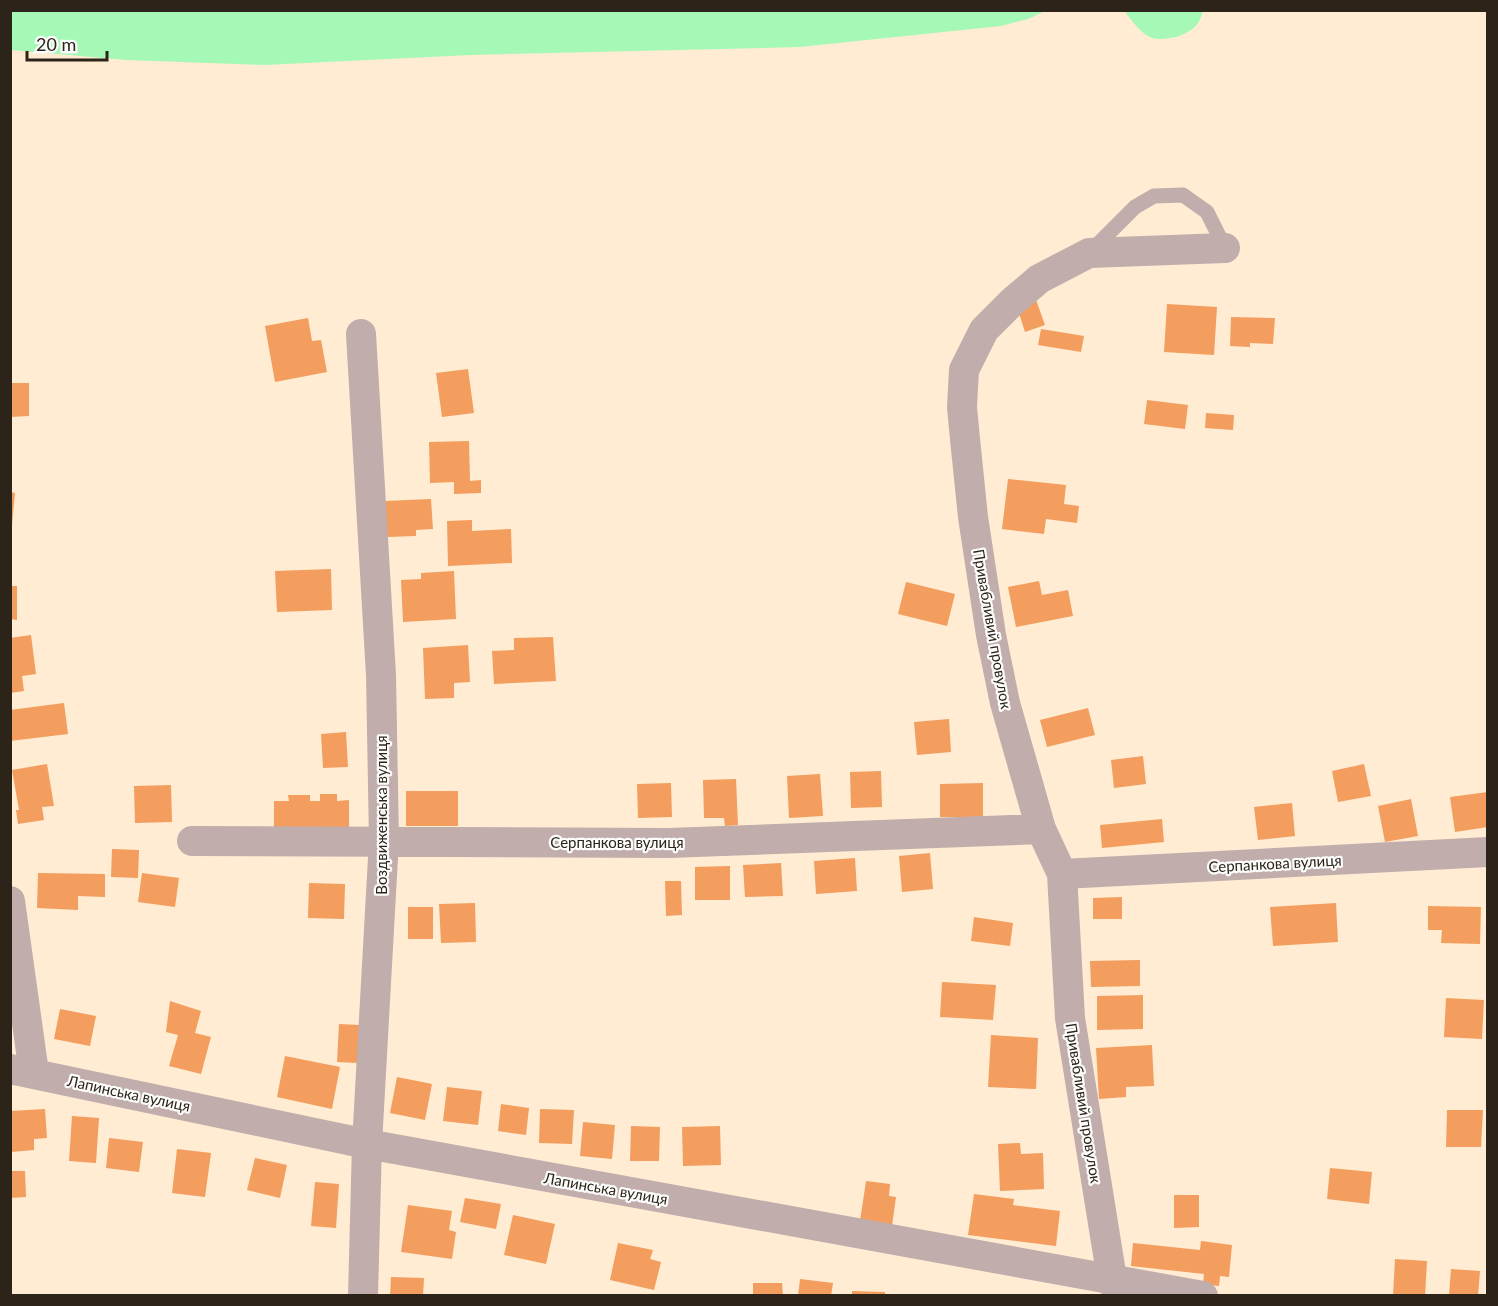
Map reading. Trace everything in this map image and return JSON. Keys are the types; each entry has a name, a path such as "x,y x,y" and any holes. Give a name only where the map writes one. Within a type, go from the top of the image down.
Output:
{"street":[{"name":"Привабливий провулок","path":"1115,1287 1070,1018 1062,874 1041,829 1005,703 991,635 973,517 965,439 962,407 964,370 984,330 1012,302 1039,279 1089,253 1225,248"},
{"name":"Воздвиженська вулиця","path":"361,334 381,675 384,840 367,1144 363,1296"},
{"name":"Серпанкова вулиця","path":"192,841 384,840 669,843 1041,829"},
{"name":"Серпанкова вулиця","path":"1062,874 1488,852"},
{"path":"10,901 22,1071"},
{"name":"Лапинська вулиця","path":"22,1071 367,1144 1115,1287 1203,1296"}],"lane":[{"path":"1089,253 1135,207 1154,196 1183,195 1207,212 1225,248"}],"green space":[{"path":"10,11 1045,11 1028,19 1001,26 800,47 471,55 265,65 126,60 11,50"},
{"path":"1124,11 1203,11 1197,24 1187,33 1177,37 1159,39 1142,32"}],"building":[{"path":"1035,297 1045,325 1025,332 1016,304"},
{"path":"1167,304 1217,307 1214,355 1164,352"},
{"path":"1231,317 1275,318 1273,344 1250,343 1250,347 1230,346"},
{"path":"308,318 312,341 321,340 327,372 275,382 265,326"},
{"path":"1041,329 1084,336 1081,352 1038,345"},
{"path":"468,369 474,413 442,417 436,373"},
{"path":"10,383 29,383 29,416 10,417"},
{"path":"1147,400 1188,405 1185,429 1144,424"},
{"path":"1206,413 1234,415 1233,430 1205,428"},
{"path":"469,441 470,481 481,480 481,493 454,494 454,482 430,483 429,442"},
{"path":"1008,479 1066,485 1064,504 1079,506 1077,523 1046,519 1044,534 1002,529"},
{"path":"10,492 15,493 12,525 10,525"},
{"path":"431,499 433,529 416,530 416,536 387,537 385,501"},
{"path":"472,520 472,531 511,529 512,563 448,566 447,521"},
{"path":"331,569 332,610 277,612 275,571"},
{"path":"454,571 456,619 403,622 401,580 421,579 421,573"},
{"path":"1039,581 1042,595 1068,590 1073,616 1016,627 1008,587"},
{"path":"906,582 955,594 947,626 898,614"},
{"path":"10,586 17,586 17,620 10,619"},
{"path":"31,635 36,674 22,676 24,691 10,693 10,638"},
{"path":"553,637 556,681 494,684 492,651 514,650 514,638"},
{"path":"468,645 470,682 454,683 454,698 425,699 423,648"},
{"path":"64,703 68,734 10,741 10,710"},
{"path":"1088,708 1095,735 1047,747 1040,720"},
{"path":"949,719 951,752 917,755 914,722"},
{"path":"346,732 348,767 323,768 321,734"},
{"path":"1143,756 1146,784 1114,788 1111,760"},
{"path":"47,764 54,806 42,807 44,820 18,824 16,810 19,810 12,770"},
{"path":"1364,764 1371,796 1338,802 1332,771"},
{"path":"881,771 882,807 851,808 850,772"},
{"path":"820,774 823,816 789,818 787,776"},
{"path":"736,779 738,825 725,826 724,818 704,818 703,780"},
{"path":"671,783 672,817 638,818 637,784"},
{"path":"983,783 983,817 940,817 940,784"},
{"path":"171,785 172,822 135,823 134,786"},
{"path":"406,791 458,791 458,826 406,826"},
{"path":"1488,792 1488,827 1455,832 1450,797"},
{"path":"320,794 337,794 337,801 349,800 349,830 274,830 274,801 289,801 288,795 310,795 310,801 320,801"},
{"path":"1411,799 1418,836 1385,842 1378,806"},
{"path":"1292,803 1295,836 1258,840 1254,807"},
{"path":"1162,819 1164,842 1102,848 1100,825"},
{"path":"112,849 139,850 138,878 111,877"},
{"path":"930,853 933,889 902,892 899,856"},
{"path":"855,858 857,891 816,894 814,861"},
{"path":"781,863 783,896 745,897 743,865"},
{"path":"730,866 730,900 695,900 695,867"},
{"path":"38,873 105,874 105,897 78,896 78,910 37,908"},
{"path":"142,873 179,878 175,907 138,902"},
{"path":"665,881 681,881 682,915 666,916"},
{"path":"309,883 345,884 344,919 308,918"},
{"path":"1122,897 1122,919 1093,919 1093,898"},
{"path":"475,903 476,942 441,943 439,904"},
{"path":"1336,903 1338,942 1273,946 1270,907"},
{"path":"1428,906 1481,907 1480,944 1441,943 1442,930 1428,930"},
{"path":"408,907 433,907 433,939 408,939"},
{"path":"974,917 1013,923 1010,946 971,941"},
{"path":"1140,960 1140,986 1091,987 1090,961"},
{"path":"942,982 996,985 993,1020 940,1017"},
{"path":"1143,995 1143,1029 1097,1030 1097,996"},
{"path":"1446,998 1484,1000 1482,1039 1444,1037"},
{"path":"170,1001 201,1011 195,1033 211,1037 201,1074 169,1066 178,1035 166,1032"},
{"path":"60,1009 96,1016 90,1046 54,1039"},
{"path":"339,1024 359,1025 358,1063 337,1062"},
{"path":"991,1035 1038,1038 1036,1089 988,1087"},
{"path":"1152,1045 1154,1086 1126,1087 1126,1097 1099,1099 1096,1048"},
{"path":"285,1056 340,1067 332,1109 277,1097"},
{"path":"397,1077 432,1084 425,1120 390,1113"},
{"path":"447,1087 482,1091 478,1125 443,1121"},
{"path":"501,1104 529,1108 526,1135 498,1131"},
{"path":"45,1109 47,1138 34,1139 34,1150 11,1152 10,1111"},
{"path":"540,1109 574,1110 572,1144 539,1143"},
{"path":"1447,1110 1483,1110 1481,1147 1446,1147"},
{"path":"72,1116 99,1118 96,1163 69,1161"},
{"path":"583,1122 615,1125 612,1159 580,1156"},
{"path":"631,1126 660,1127 659,1161 630,1161"},
{"path":"720,1126 721,1165 683,1166 682,1127"},
{"path":"109,1138 143,1142 139,1172 106,1168"},
{"path":"1020,1143 1021,1154 1043,1153 1044,1189 1000,1191 998,1144"},
{"path":"177,1149 211,1153 205,1197 172,1193"},
{"path":"255,1158 287,1165 280,1198 247,1190"},
{"path":"1330,1168 1372,1172 1369,1204 1327,1199"},
{"path":"10,1171 25,1171 26,1197 10,1198"},
{"path":"866,1181 890,1184 889,1196 896,1197 892,1226 860,1221"},
{"path":"315,1182 339,1184 336,1228 311,1226"},
{"path":"974,1194 1014,1199 1013,1205 1060,1211 1056,1246 968,1235"},
{"path":"1174,1195 1199,1195 1199,1227 1174,1228"},
{"path":"465,1198 501,1204 496,1229 460,1222"},
{"path":"408,1205 452,1211 449,1230 456,1232 452,1259 401,1252"},
{"path":"513,1215 555,1224 546,1264 504,1255"},
{"path":"1201,1241 1232,1245 1229,1277 1220,1276 1219,1286 1203,1284 1204,1274 1131,1266 1133,1243 1200,1250"},
{"path":"618,1243 653,1250 650,1259 661,1262 654,1290 610,1280"},
{"path":"1395,1259 1427,1261 1425,1296 1393,1296"},
{"path":"1451,1269 1480,1271 1478,1296 1449,1296"},
{"path":"391,1277 424,1278 423,1296 390,1296"},
{"path":"800,1279 833,1283 831,1296 798,1296"},
{"path":"753,1283 782,1283 783,1296 753,1296"},
{"path":"852,1291 885,1292 885,1296 852,1296"}]}
